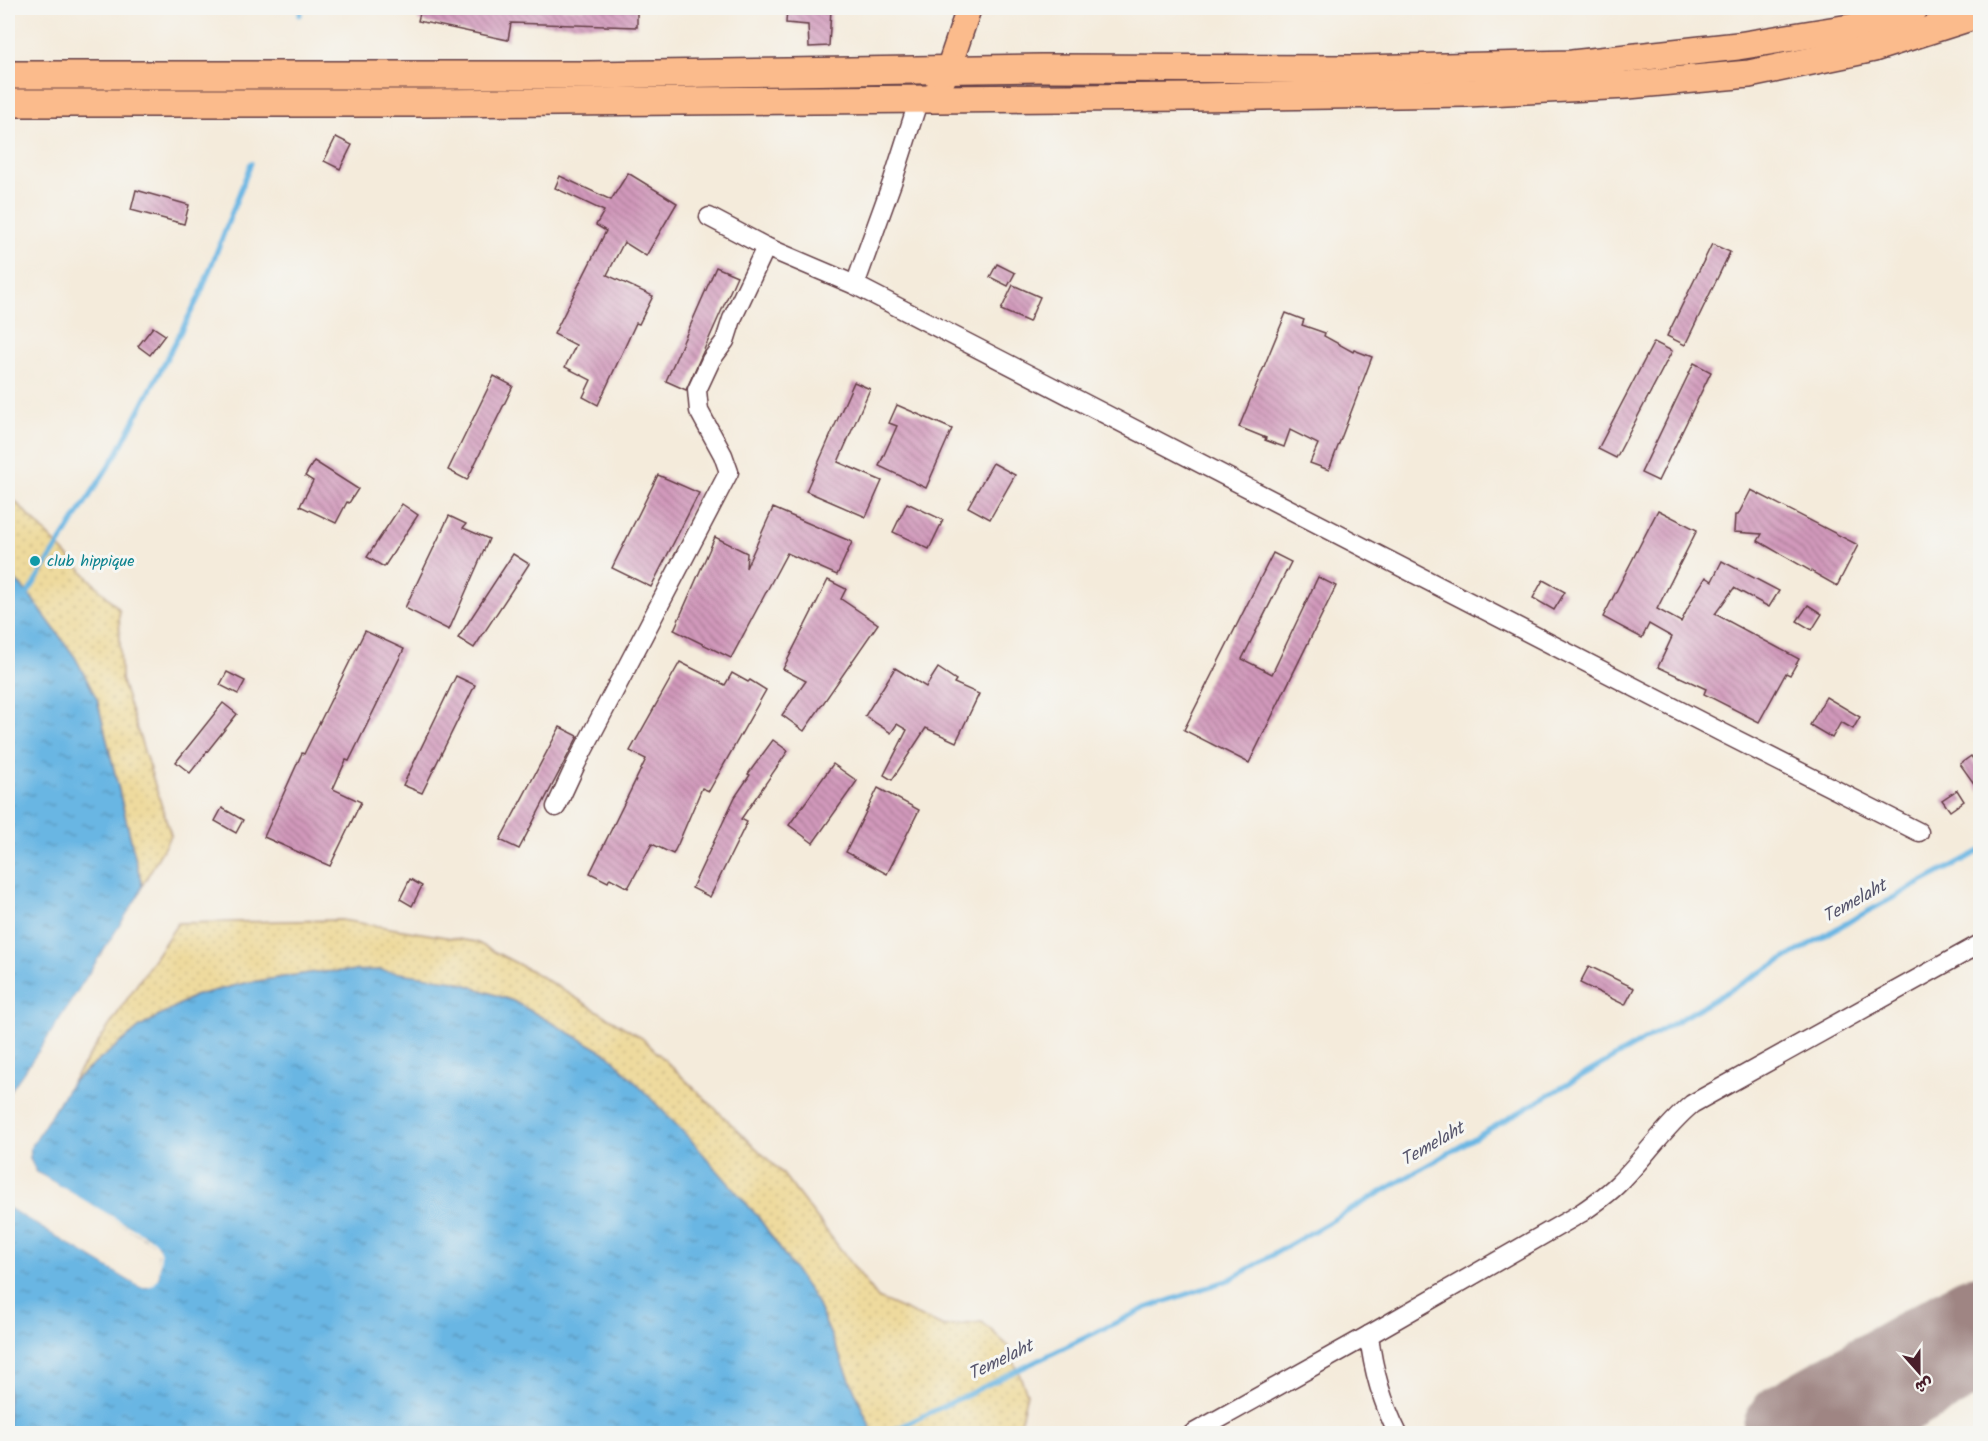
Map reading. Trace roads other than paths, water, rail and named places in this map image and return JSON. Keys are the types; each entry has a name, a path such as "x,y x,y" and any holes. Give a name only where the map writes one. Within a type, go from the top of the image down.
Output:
{"highway":[{"path":"8,75 587,75 1041,68 1357,69 1572,64 1738,46 1862,26 1915,8"},
{"path":"8,103 426,103 1455,93 1639,84 1749,74 1874,48 1980,14"}],"main road":[{"path":"926,99 948,70 969,8"}],"street":[{"path":"855,285 893,180 926,99"},
{"path":"709,217 766,247 855,285 1701,722 1919,832"},
{"path":"556,807 576,764 729,472 723,455 699,411 697,390 711,360 725,340 732,319 766,247"},
{"path":"1192,1434 1581,1213 1601,1200 1635,1166 1675,1119 1704,1096 1980,944"},
{"path":"1369,1335 1375,1377 1398,1434"}],"water":[{"path":"8,573 28,593 75,657 97,699 142,886 138,897 44,1044 8,1095"},
{"path":"379,970 455,981 513,1001 609,1055 691,1140 759,1218 816,1301 873,1433 8,1433 8,1207 140,1287 148,1287 159,1276 158,1246 36,1172 33,1166 29,1149 71,1083 140,1027 194,996 245,983 316,972"}],"waterway":[{"path":"300,15 301,8"},
{"path":"28,593 117,453 200,295 251,163"},
{"name":"Temelaht","path":"886,1434 1146,1308 1229,1280 1848,922 1980,851"}],"place":[{"name":"club hippique","path":"35,561"}]}
